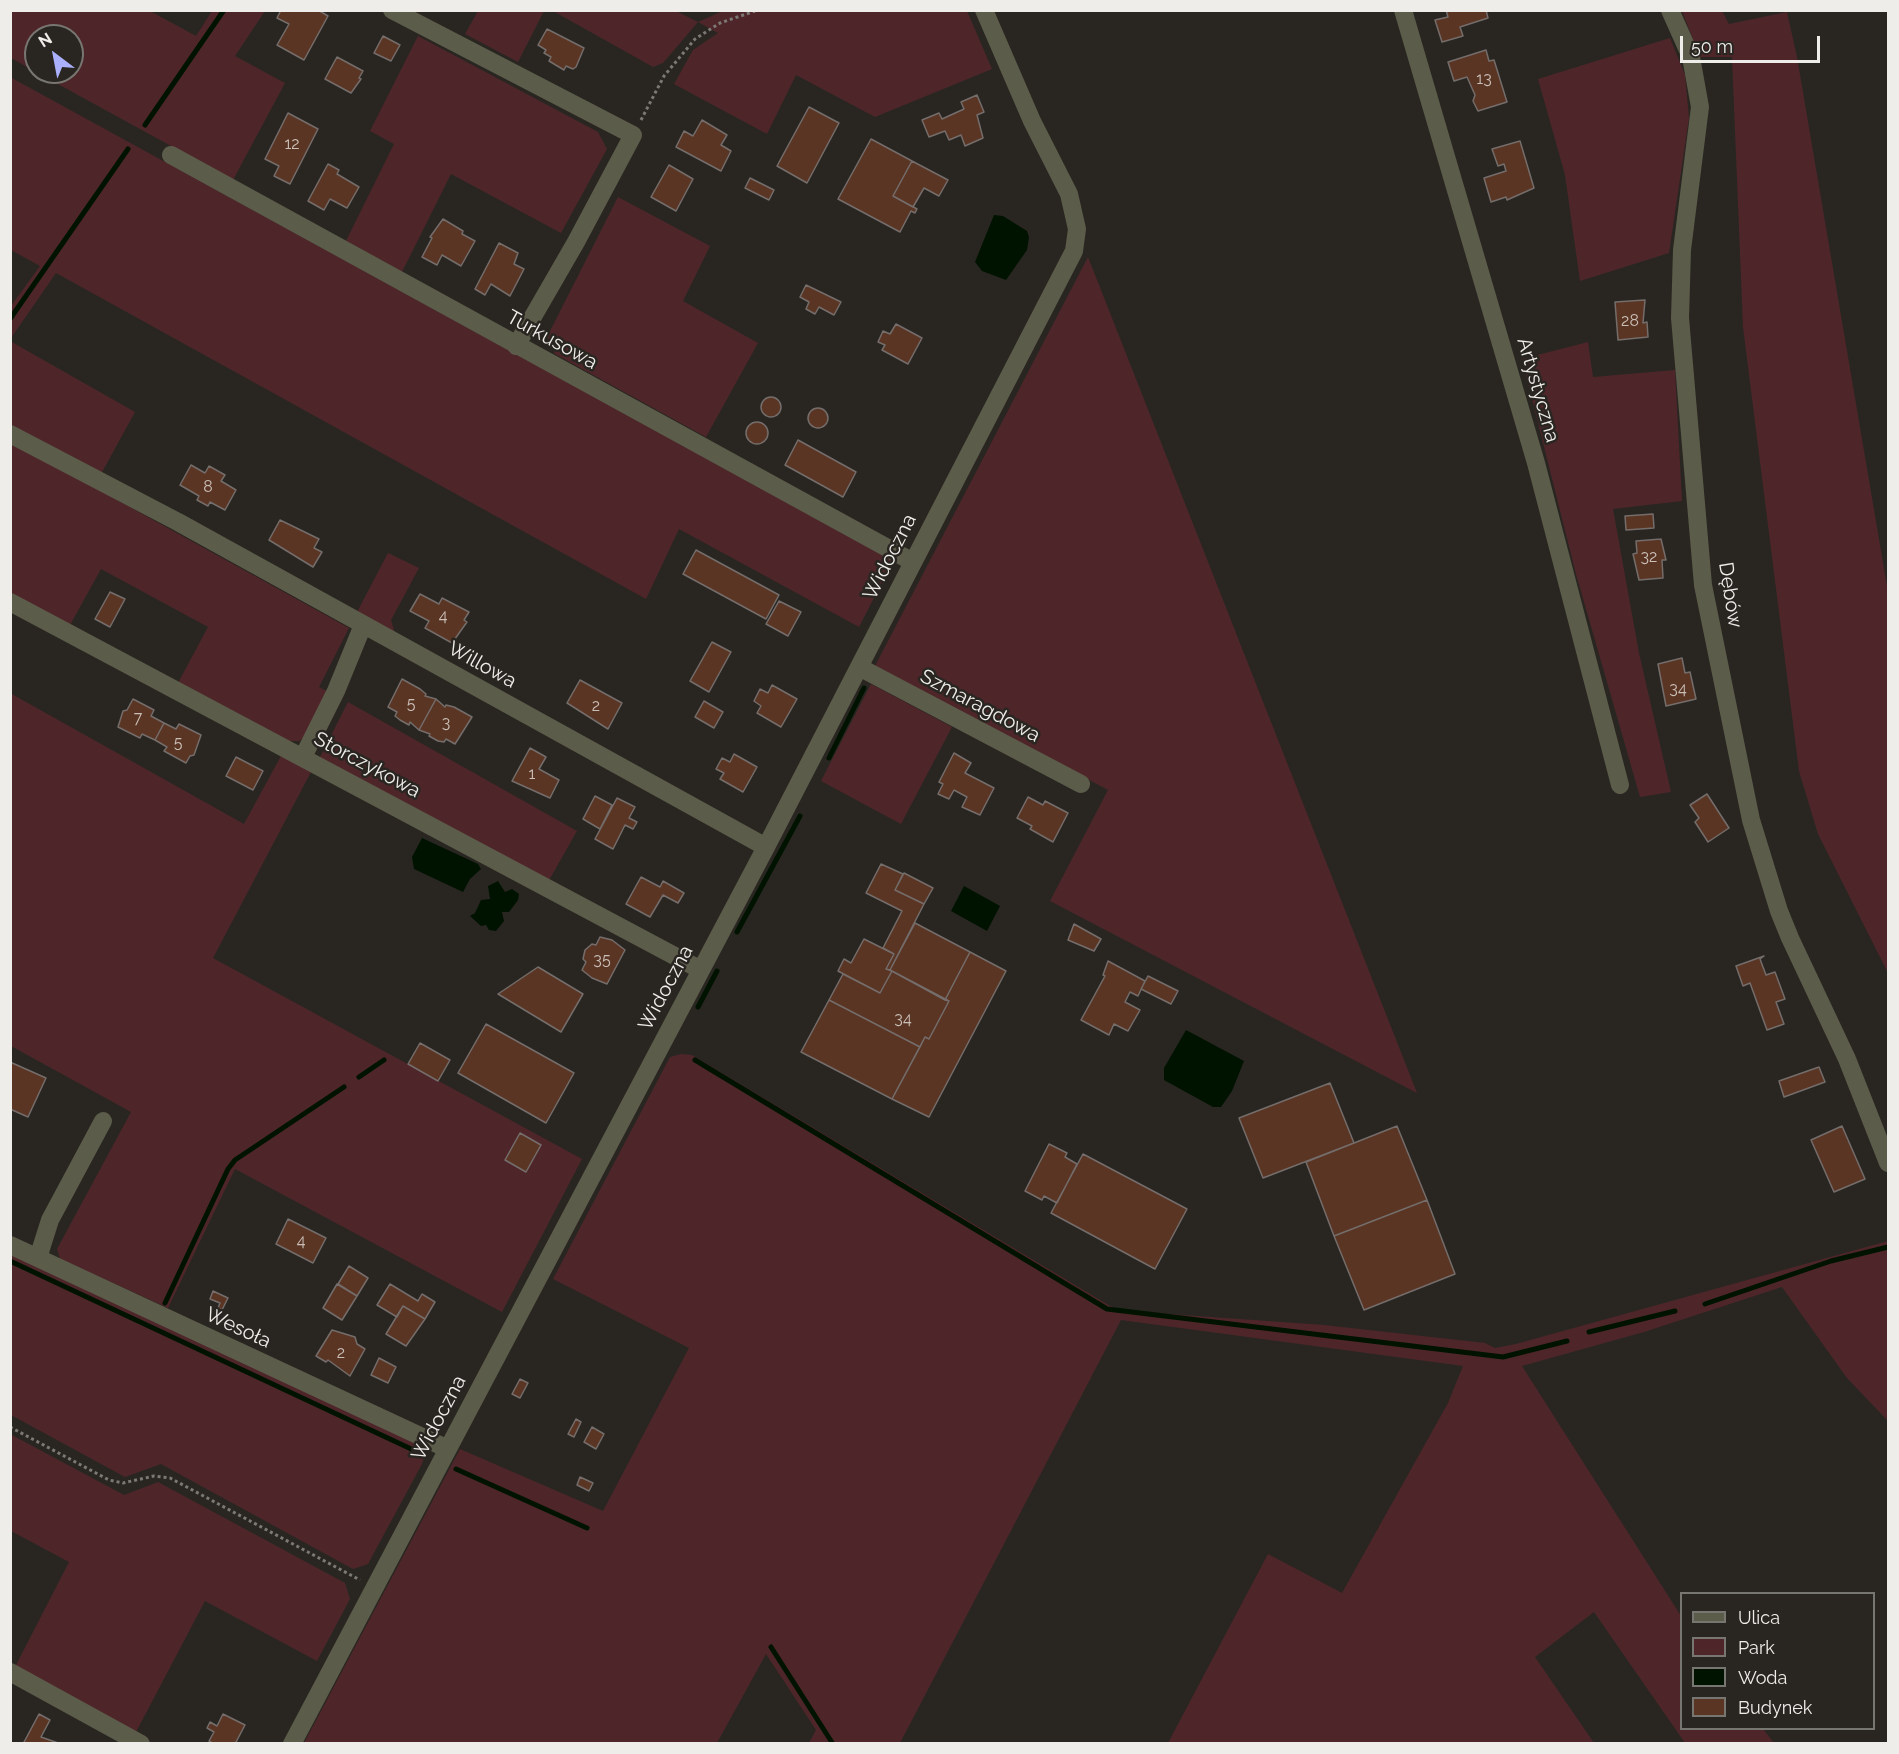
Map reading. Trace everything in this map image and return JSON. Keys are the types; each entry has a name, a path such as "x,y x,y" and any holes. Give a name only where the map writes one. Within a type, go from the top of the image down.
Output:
{"street":[{"path":"392,10 633,135 576,242 516,346"},
{"name":"Widoczna","path":"292,1743 766,847 1074,251 1077,229 1070,194 1032,121 984,10"},
{"name":"Artystyczna","path":"1403,10 1536,463 1620,785"},
{"name":"Dębów","path":"1670,10 1683,44 1691,57 1700,107 1682,250 1680,318 1703,585 1751,820 1779,911 1847,1059 1888,1162"},
{"name":"Turkusowa","path":"171,155 913,562"},
{"name":"Willowa","path":"10,434 178,522 766,847"},
{"name":"Storczykowa","path":"10,602 701,970"},
{"path":"303,757 336,691 363,625"},
{"name":"Szmaragdowa","path":"859,667 1081,784"},
{"path":"38,1258 51,1220 103,1121"},
{"name":"Wesoła","path":"10,1245 448,1449"},
{"path":"10,1672 141,1743"}],"path":[{"path":"633,135 664,76 694,39 720,22 758,10"},
{"path":"10,1427 109,1480 123,1483 154,1476 170,1478 375,1588"}],"green space":[{"path":"725,10 967,11 992,69 875,117 796,75 767,134 674,84 693,50 718,33 698,22"},
{"path":"11,11 150,11 196,36 212,11 265,11 235,56 285,83 233,180 58,84 84,84 84,24 24,24 24,65 11,58"},
{"path":"478,11 544,11 518,62 465,34"},
{"path":"553,11 676,11 698,22 663,63 653,67"},
{"path":"1682,11 1722,11 1729,24 1787,12 1797,57 1888,592 1888,973 1818,834 1799,771 1743,327 1732,57 1700,57"},
{"path":"418,36 598,132 607,149 561,233 451,174 402,272 346,241 394,144 370,131"},
{"path":"1670,38 1685,75 1689,118 1669,253 1580,281 1565,175 1538,79"},
{"path":"10,77 893,561 859,627 679,529 646,599 56,273 11,338 11,306 40,266 11,250"},
{"path":"618,197 710,246 683,301 758,343 706,437 555,354 547,337"},
{"path":"1088,257 1417,1093 1050,901 1108,790 875,666"},
{"path":"10,341 135,412 101,474 11,425"},
{"path":"1588,342 1593,377 1675,370 1682,501 1613,509 1639,653 1671,792 1640,797 1576,574 1522,359"},
{"path":"10,441 349,628 319,687 327,691 305,737 299,741 286,741 178,683 208,627 101,569 70,625 11,593"},
{"path":"388,553 419,568 391,620 395,634 356,614"},
{"path":"871,684 952,727 901,824 821,781"},
{"path":"10,693 244,824 282,754 312,770 213,958 582,1159 502,1312 235,1169 168,1308 60,1259 57,1249 131,1112 11,1046"},
{"path":"348,702 577,831 548,882 319,759"},
{"path":"681,1054 692,1055 1110,1306 1126,1311 1324,1325 1485,1343 1495,1348 1888,1241 1888,1421 1847,1378 1782,1287 1644,1332 1522,1366 1680,1614 1680,1730 1764,1730 1774,1743 1685,1743 1594,1612 1535,1657 1594,1743 1168,1743 1268,1554 1342,1593 1448,1403 1463,1366 1121,1320 900,1743 809,1743 816,1730 766,1654 717,1743 304,1743 460,1449 603,1511 689,1348 553,1279 670,1057"},
{"path":"11,1251 423,1446 426,1450 422,1464 368,1564 353,1569 161,1464 125,1477 11,1415"},
{"path":"10,1434 124,1495 158,1482 345,1583 350,1599 317,1661 205,1601 136,1732 15,1667 69,1562 11,1531"}],"water":[{"path":"994,215 1003,216 1027,231 1029,237 1027,250 1006,280 982,271 975,262"},
{"path":"422,838 478,864 481,869 470,879 463,892 414,869 412,857"},
{"path":"498,881 505,892 512,889 519,894 518,900 509,912 502,912 504,921 496,931 489,930 486,925 481,926 470,916 475,913 481,900 490,899 488,886"},
{"path":"964,886 1000,906 987,931 951,911"},
{"path":"1186,1030 1244,1061 1232,1091 1221,1107 1213,1107 1164,1080 1164,1068"}],"building":[{"path":"281,10 318,10 328,16 304,60 277,45 289,24 277,18"},
{"path":"1446,10 1486,10 1488,18 1460,27 1463,36 1442,42 1435,20 1448,17"},
{"path":"547,29 584,48 576,67 573,69 566,66 564,70 549,61 551,57 544,53 546,50 538,45"},
{"path":"383,36 400,45 391,61 374,53"},
{"path":"1486,50 1489,61 1494,60 1507,102 1478,111 1473,101 1475,95 1467,77 1454,81 1448,62"},
{"path":"337,57 363,71 359,78 361,79 351,93 325,79"},
{"path":"977,95 984,112 977,115 983,138 965,146 961,135 949,140 945,131 929,137 922,120 939,113 942,119 964,109 961,102"},
{"path":"809,107 839,123 807,183 777,166"},
{"path":"288,113 318,129 290,184 274,176 279,166 265,159"},
{"path":"702,120 727,135 721,145 731,151 721,171 676,147 684,131 693,136"},
{"path":"871,139 912,161 893,196 917,209 915,213 911,211 900,232 838,199"},
{"path":"1520,141 1534,188 1507,200 1506,197 1491,202 1484,178 1506,171 1504,164 1498,166 1492,149"},
{"path":"912,161 948,180 939,196 924,188 913,207 893,196"},
{"path":"328,164 339,170 337,174 359,187 347,208 330,199 324,210 308,201"},
{"path":"669,165 693,179 676,211 651,197"},
{"path":"750,178 774,190 769,200 745,188"},
{"path":"443,219 475,241 461,266 442,255 437,265 422,257 432,238 430,237"},
{"path":"499,243 518,253 514,264 524,269 510,296 491,284 485,295 475,289"},
{"path":"806,285 841,302 834,315 819,307 815,314 806,309 809,302 800,297"},
{"path":"1645,300 1643,323 1647,322 1648,337 1618,340 1615,302"},
{"path":"896,324 922,338 908,364 882,350 885,345 878,342 883,331 890,334"},
{"path":"767,397 775,397 781,403 781,411 775,417 767,417 761,411 761,403"},
{"path":"814,408 822,408 828,414 828,422 822,428 814,428 808,422 808,414"},
{"path":"757,422 767,429 768,433 761,443 757,444 747,437 746,433 753,423"},
{"path":"798,440 856,472 843,497 785,465"},
{"path":"191,465 205,473 209,466 225,475 221,481 236,490 225,510 210,502 208,506 197,500 199,496 180,485"},
{"path":"1653,514 1654,528 1626,530 1625,516"},
{"path":"280,520 319,539 314,548 322,552 313,567 269,540"},
{"path":"1661,539 1666,560 1662,560 1663,578 1639,580 1633,554 1637,553 1636,541"},
{"path":"696,550 779,595 766,619 683,574"},
{"path":"110,592 125,599 110,627 95,619"},
{"path":"420,594 439,604 442,598 469,612 464,620 467,622 452,643 425,628 429,621 410,611"},
{"path":"779,601 801,612 788,636 766,624"},
{"path":"712,642 731,652 709,692 690,681"},
{"path":"1682,658 1685,673 1690,672 1696,699 1666,706 1658,664"},
{"path":"402,679 420,689 426,694 425,696 436,699 419,730 410,722 409,725 400,720 395,716 397,712 388,707"},
{"path":"580,680 622,703 608,729 567,703"},
{"path":"772,685 797,699 781,727 757,713 761,706 754,701 760,689 768,693"},
{"path":"133,699 154,710 151,716 164,723 155,740 142,734 140,738 118,727 123,711 127,710"},
{"path":"436,699 445,707 446,705 454,707 472,717 455,744 446,739 444,742 438,741 429,736 430,734 419,730"},
{"path":"704,701 723,712 714,728 695,717"},
{"path":"164,723 176,729 179,724 201,735 194,755 190,756 186,763 164,751 167,747 155,740"},
{"path":"530,748 546,757 539,769 559,780 550,798 512,781"},
{"path":"954,753 971,763 965,773 994,788 980,815 962,807 967,797 954,790 949,799 938,794 943,784 939,782"},
{"path":"734,754 757,767 743,792 720,779 724,773 716,769 722,758 730,762"},
{"path":"236,757 263,771 253,790 226,776"},
{"path":"1707,794 1729,828 1708,842 1695,822 1699,818 1690,805"},
{"path":"595,796 612,805 600,829 583,819"},
{"path":"1028,797 1043,805 1045,801 1068,813 1053,842 1030,829 1032,826 1017,818"},
{"path":"617,798 635,807 629,818 637,822 633,829 625,825 613,849 595,839"},
{"path":"881,864 903,874 895,890 924,904 890,970 886,969 894,954 883,948 902,911 866,893"},
{"path":"904,873 933,888 924,904 895,890"},
{"path":"641,877 660,887 663,881 684,893 678,903 663,895 650,917 626,904"},
{"path":"915,923 970,952 945,1000 890,970"},
{"path":"1074,924 1101,939 1094,951 1068,940"},
{"path":"600,937 612,940 625,950 607,984 592,978 582,970 586,962 583,959 585,950 592,944 596,945"},
{"path":"864,939 894,954 886,969 892,971 880,993 838,971 844,959 851,963"},
{"path":"970,952 1006,971 929,1117 892,1099 925,1037 929,1039 949,1001 945,1000"},
{"path":"1764,956 1760,959 1766,975 1775,972 1785,999 1776,1002 1784,1024 1767,1030 1750,983 1743,986 1736,966"},
{"path":"1108,961 1145,981 1138,996 1130,992 1125,1002 1140,1010 1128,1031 1114,1024 1109,1035 1081,1020 1105,976 1103,975"},
{"path":"538,967 583,994 561,1032 498,994"},
{"path":"892,971 949,1001 929,1039 925,1037 920,1047 829,1000 843,974 880,993"},
{"path":"1148,976 1178,991 1171,1004 1141,989"},
{"path":"829,1000 920,1047 892,1099 801,1052"},
{"path":"486,1024 574,1073 546,1123 458,1073"},
{"path":"420,1043 450,1060 438,1081 408,1064"},
{"path":"10,1062 46,1078 28,1117 10,1109"},
{"path":"1819,1067 1825,1082 1784,1097 1779,1081"},
{"path":"1330,1083 1354,1143 1263,1178 1239,1118"},
{"path":"1397,1126 1427,1200 1334,1236 1306,1162"},
{"path":"1842,1126 1865,1179 1834,1192 1811,1140"},
{"path":"520,1133 541,1145 526,1172 505,1160"},
{"path":"1049,1144 1067,1153 1065,1157 1077,1164 1057,1203 1044,1196 1042,1200 1025,1191"},
{"path":"1083,1154 1187,1209 1155,1269 1051,1213"},
{"path":"1427,1200 1455,1274 1364,1310 1334,1236"},
{"path":"288,1219 326,1238 313,1263 276,1244"},
{"path":"349,1266 368,1278 357,1296 338,1284"},
{"path":"337,1284 357,1296 342,1320 323,1308"},
{"path":"390,1284 418,1301 422,1294 435,1302 425,1319 403,1306 397,1317 377,1305"},
{"path":"213,1291 228,1298 222,1310 218,1308 220,1303 210,1299"},
{"path":"403,1306 425,1319 406,1346 386,1334"},
{"path":"332,1330 355,1337 357,1344 365,1349 350,1376 328,1360 326,1362 316,1356"},
{"path":"379,1358 396,1367 388,1383 371,1375"},
{"path":"520,1379 528,1383 520,1398 512,1394"},
{"path":"576,1419 581,1422 574,1437 568,1434"},
{"path":"592,1427 604,1434 596,1449 584,1442"},
{"path":"580,1477 593,1483 589,1491 577,1485"},
{"path":"39,1714 50,1720 41,1737 61,1744 23,1744"},
{"path":"223,1714 245,1725 235,1744 214,1744 209,1741 214,1732 207,1728 210,1722 217,1726"}],"waterway":[{"path":"145,125 224,10"},
{"path":"10,319 128,149"},
{"path":"829,758 864,688"},
{"path":"737,932 800,816"},
{"path":"698,1007 717,971"},
{"path":"359,1077 384,1060"},
{"path":"695,1060 1107,1309 1503,1357 1567,1341"},
{"path":"165,1303 228,1169 235,1160 344,1087"},
{"path":"1705,1304 1831,1261 1888,1247"},
{"path":"10,1261 424,1455"},
{"path":"1589,1332 1675,1311"},
{"path":"456,1469 587,1528"},
{"path":"771,1647 833,1744"}]}
